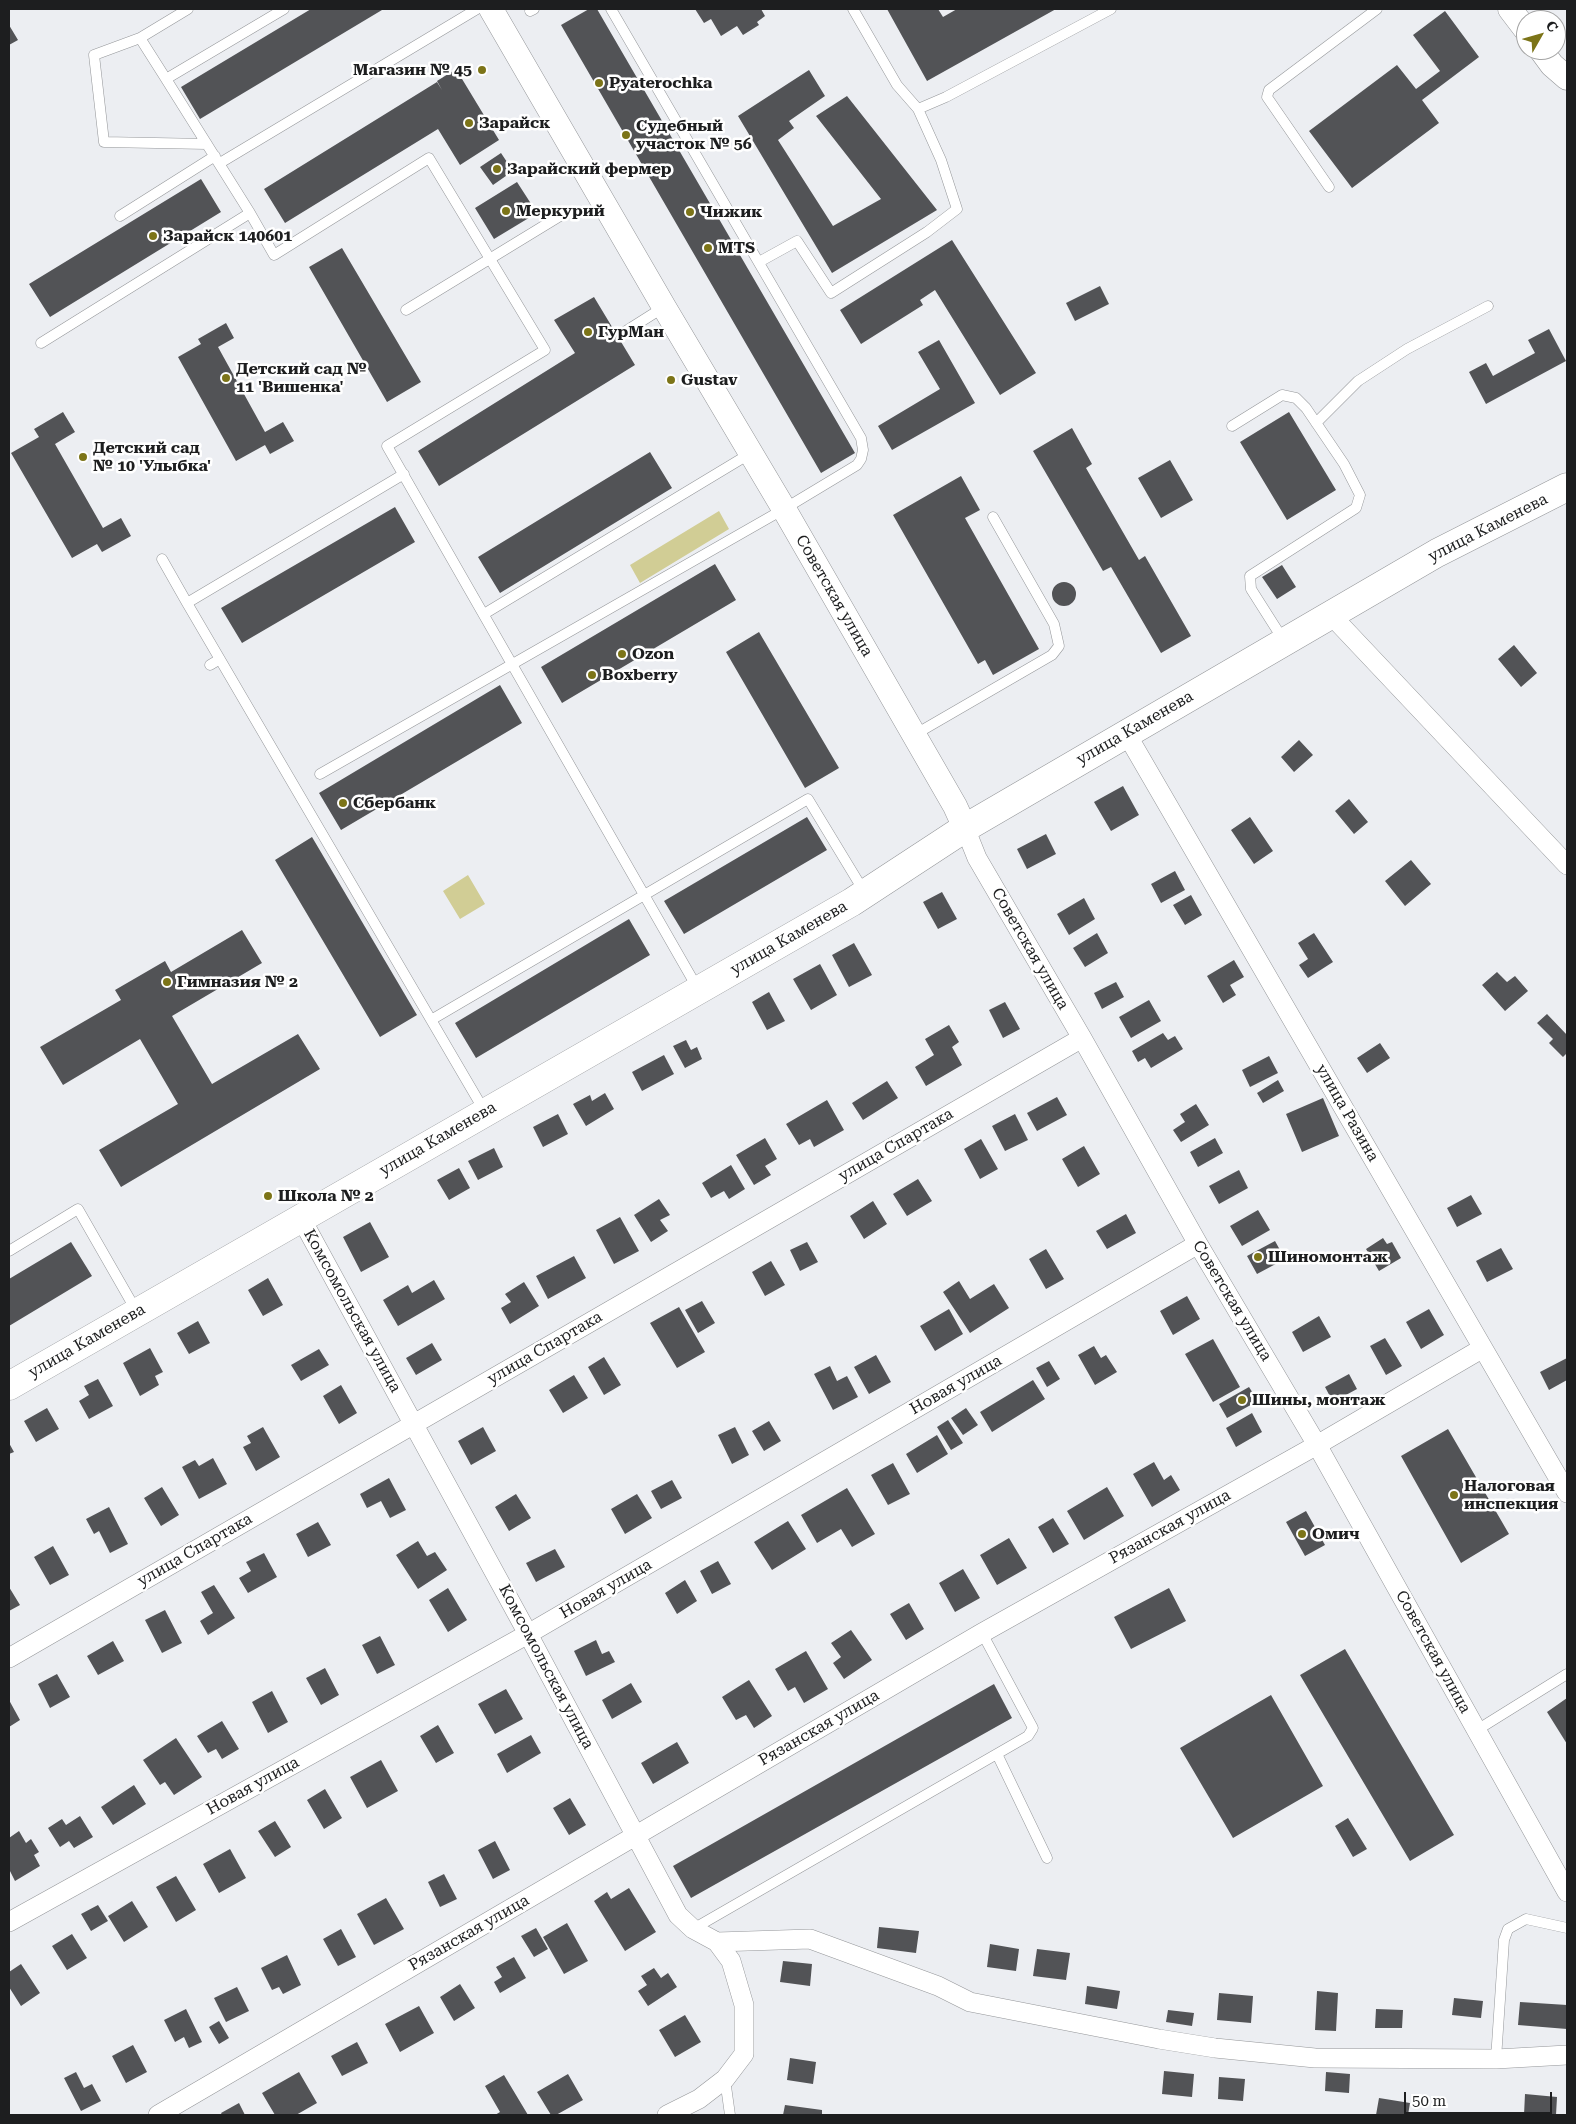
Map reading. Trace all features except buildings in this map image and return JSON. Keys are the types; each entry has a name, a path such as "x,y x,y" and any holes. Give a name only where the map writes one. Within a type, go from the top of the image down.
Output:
{"main road":[{"name":"улица Каменева","path":"9,1386 865,894 965,828 1437,553 1567,487"}],"street":[{"name":"Советская улица","path":"491,9 664,308 784,509 955,806 977,858 1082,1038 1198,1244 1317,1445 1567,1892"},
{"path":"1548,60 1567,78"},
{"path":"1331,615 1567,865"},
{"name":"улица Разина","path":"1126,734 1567,1493"},
{"name":"улица Спартака","path":"9,1658 1082,1038"},
{"name":"Комсомольская улица","path":"301,1218 528,1634 678,1915 693,1929 717,1942 732,1960 744,2005 744,2054 725,2078 699,2099 667,2115"},
{"name":"Новая улица","path":"9,1922 528,1634 1198,1244"},
{"name":"Рязанская улица","path":"158,2115 982,1633 1317,1445 1483,1348"},
{"path":"717,1942 810,1938 938,1986 970,2002 1215,2048 1315,2058 1496,2059 1567,2055"}],"lane":[{"path":"188,9 140,38 94,55 104,142 207,144"},
{"path":"166,79 284,9"},
{"path":"120,216 477,9"},
{"path":"320,774 784,509 857,465 861,459 863,450 861,438 611,9"},
{"path":"759,262 797,241 830,293 927,232 957,209 941,160 918,109 897,86 854,9"},
{"path":"918,109 946,97 1110,9"},
{"path":"1329,187 1267,97 1269,90 1377,9"},
{"path":"140,38 217,159 274,255 429,158 545,350 387,446 698,990"},
{"path":"41,343 250,213"},
{"path":"406,310 560,216"},
{"path":"1316,423 1358,381 1407,349 1488,306"},
{"path":"626,330 664,308"},
{"path":"1232,426 1282,395 1296,398 1306,408 1344,464 1360,496 1356,508 1250,576 1251,589 1284,642"},
{"path":"484,614 751,453"},
{"path":"188,603 404,474"},
{"path":"914,735 1052,655 1059,646 1054,624 993,517"},
{"path":"162,559 485,1112"},
{"path":"210,665 220,658"},
{"path":"431,1020 808,799 865,894"},
{"path":"9,1251 78,1209 137,1312"},
{"path":"693,1929 1028,1736 1033,1728 982,1633"},
{"path":"1477,1730 1567,1674"},
{"path":"997,1754 1047,1858"},
{"path":"1496,2059 1504,1940 1508,1928 1526,1919 1567,1928"},
{"path":"725,2078 730,2115"}],"shaded area":[{"path":"719,511 729,529 640,583 630,565"},
{"path":"468,875 485,904 460,919 443,891"}],"place":[{"name":"Магазин № 45","path":"482,70"},
{"name":"Pyaterochka","path":"599,83"},
{"name":"Зарайск","path":"469,123"},
{"name":"Судебный участок № 56","path":"626,135"},
{"name":"Зарайский фермер","path":"497,169"},
{"name":"Меркурий","path":"506,211"},
{"name":"Чижик","path":"690,212"},
{"name":"Зарайск 140601","path":"153,236"},
{"name":"MTS","path":"708,248"},
{"name":"ГурМан","path":"588,332"},
{"name":"Детский сад № 11 'Вишенка'","path":"226,378"},
{"name":"Gustav","path":"671,380"},
{"name":"Детский сад № 10 'Улыбка'","path":"83,457"},
{"name":"Ozon","path":"622,654"},
{"name":"Boxberry","path":"592,675"},
{"name":"Сбербанк","path":"343,803"},
{"name":"Гимназия № 2","path":"167,982"},
{"name":"Школа № 2","path":"268,1196"},
{"name":"Шиномонтаж","path":"1258,1257"},
{"name":"Шины, монтаж","path":"1242,1400"},
{"name":"Налоговая инспекция","path":"1454,1495"},
{"name":"Омич","path":"1302,1534"}]}
